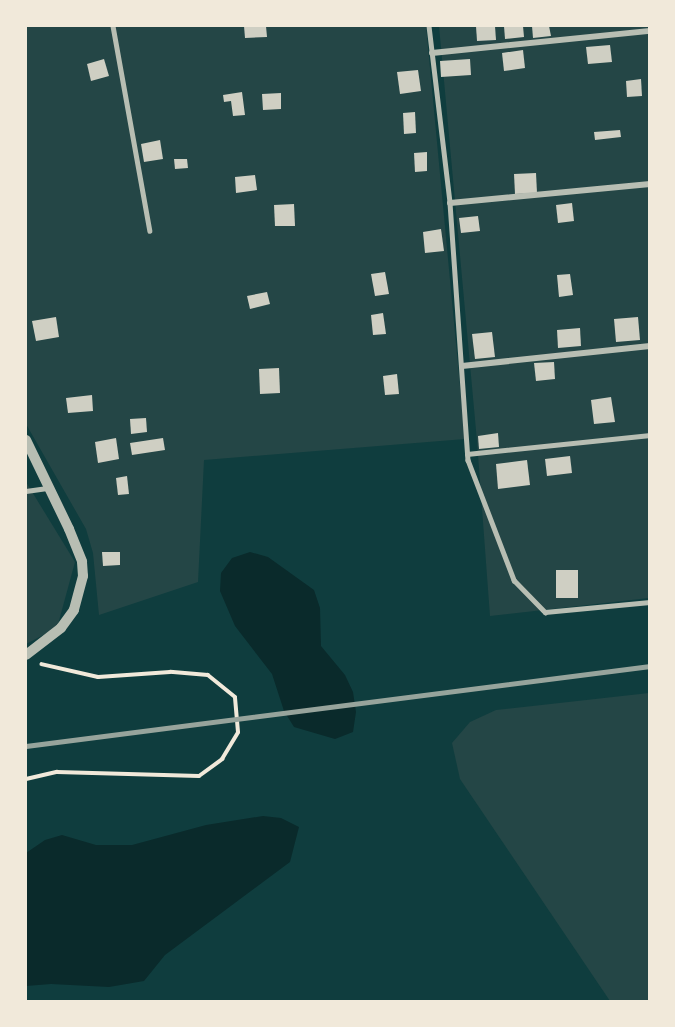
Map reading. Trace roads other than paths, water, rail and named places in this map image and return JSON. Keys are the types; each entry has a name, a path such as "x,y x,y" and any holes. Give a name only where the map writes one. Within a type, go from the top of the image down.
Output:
{"street":[{"path":"432,53 650,31"},
{"path":"450,203 650,184"},
{"path":"462,366 650,346"},
{"path":"26,440 69,529 82,562 84,576 74,610 68,619 45,642 26,655"}],"lane":[{"path":"113,26 150,231"},
{"path":"429,26 450,203 467,454 514,579 545,612 650,602"},
{"path":"467,454 650,435"},
{"path":"26,490 48,488"}],"railway":[{"path":"26,746 650,666"}]}
